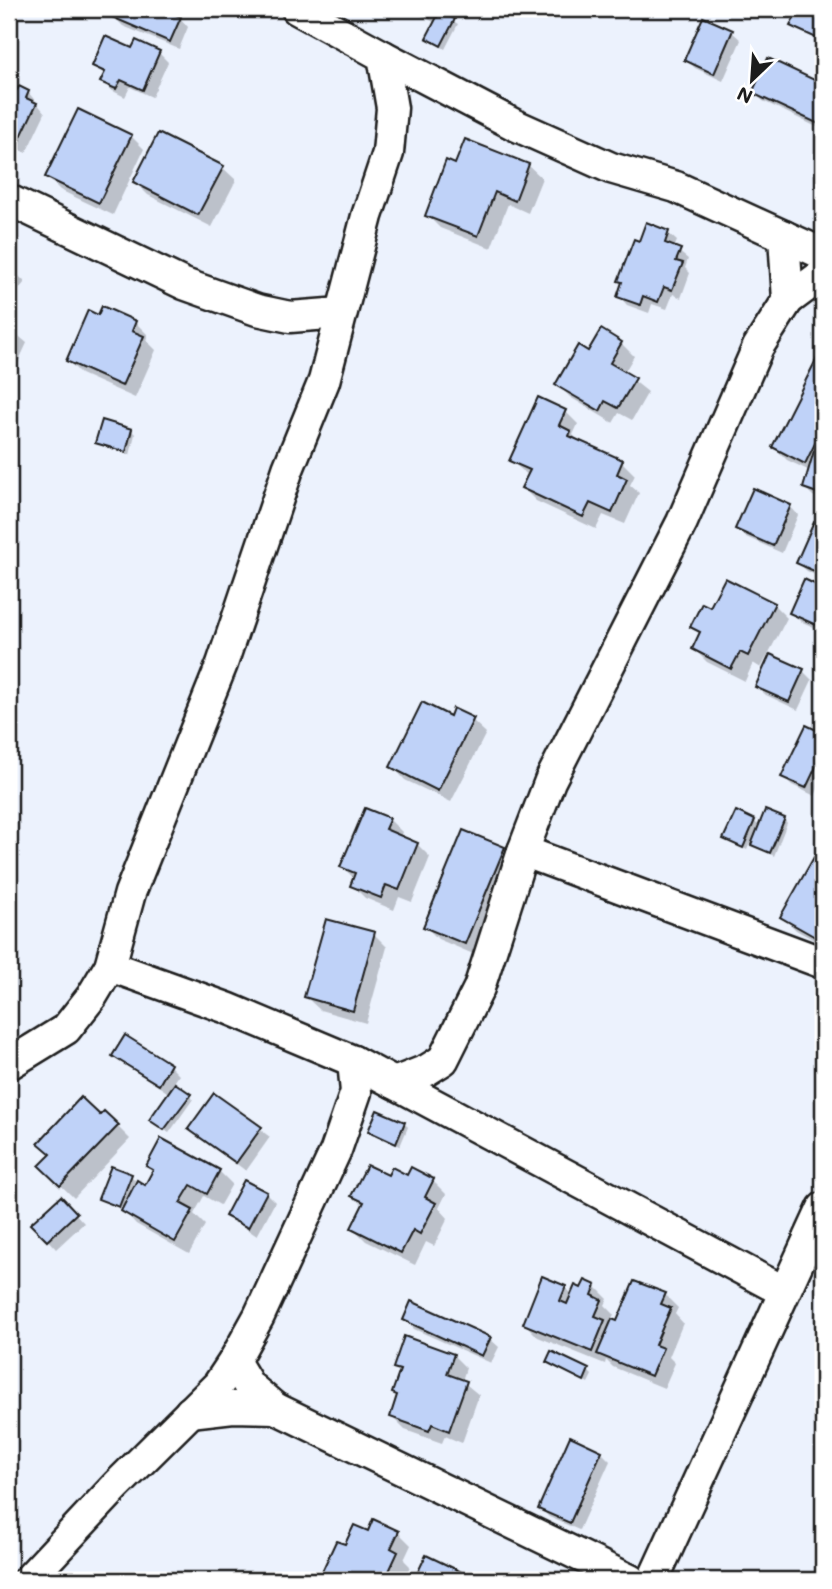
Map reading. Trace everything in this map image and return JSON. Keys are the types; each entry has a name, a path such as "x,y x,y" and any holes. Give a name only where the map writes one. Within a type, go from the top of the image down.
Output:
{"street":[{"path":"297,9 514,125 611,168 676,187 823,254"},
{"path":"9,1064 66,1029 92,996 110,966 130,893 222,664 275,504 324,381 388,152 392,108 383,56"},
{"path":"9,200 184,284 257,310 290,317 341,313"},
{"path":"784,236 788,300"},
{"path":"394,1083 428,1070 443,1060 454,1042 479,988 523,851 550,781 682,522 758,347 788,300 823,274"},
{"path":"523,851 823,963"},
{"path":"110,966 227,1008 353,1061 783,1291"},
{"path":"28,1580 218,1385 234,1361 259,1316 336,1150 356,1091 353,1061"},
{"path":"653,1580 823,1208"},
{"path":"234,1361 248,1385 275,1408 630,1580"},
{"path":"190,1412 233,1407 275,1408"}],"building":[{"path":"116,9 161,9 181,17 170,42 112,17"},
{"path":"414,9 433,9 430,17"},
{"path":"799,9 823,20 823,41 790,26"},
{"path":"440,11 455,19 441,46 426,38"},
{"path":"703,17 733,30 714,74 684,60"},
{"path":"105,36 132,48 136,40 160,51 143,90 121,80 116,89 100,82 105,72 92,66"},
{"path":"768,58 823,84 821,125 752,93"},
{"path":"9,86 17,90 19,86 29,91 26,98 37,103 17,145 9,141"},
{"path":"78,109 132,135 99,203 45,177"},
{"path":"158,133 224,166 198,215 133,182"},
{"path":"465,139 529,164 515,201 495,192 478,236 425,216 446,160 455,164"},
{"path":"646,222 669,231 665,243 681,249 676,261 683,263 672,290 664,287 658,302 643,296 640,305 617,297 622,282 618,281 634,239 639,241"},
{"path":"102,306 136,321 132,331 144,336 122,386 66,361 88,310 98,315"},
{"path":"9,326 15,329 9,343"},
{"path":"601,329 622,342 610,363 636,378 618,408 605,401 600,411 555,385 578,345 588,351"},
{"path":"817,358 823,362 823,427 805,464 772,447"},
{"path":"538,397 566,410 559,425 571,431 569,436 623,460 617,474 627,479 612,513 590,503 583,517 521,488 530,470 509,461"},
{"path":"102,420 132,429 126,452 95,443"},
{"path":"814,451 823,454 823,495 803,488"},
{"path":"753,488 791,505 773,546 735,529"},
{"path":"814,522 823,526 823,575 796,563"},
{"path":"725,578 775,603 748,656 740,652 731,669 692,649 700,632 690,627 702,603 710,607"},
{"path":"804,579 823,588 823,628 789,613"},
{"path":"770,654 804,669 789,702 755,687"},
{"path":"422,702 450,716 453,708 474,718 438,791 390,767"},
{"path":"806,725 823,733 823,752 806,788 781,777"},
{"path":"365,808 390,818 385,829 418,843 399,890 386,885 381,898 350,886 355,873 340,867"},
{"path":"765,810 785,818 770,853 751,845"},
{"path":"736,811 755,820 743,848 723,839"},
{"path":"463,830 505,847 465,944 423,927"},
{"path":"814,857 823,862 823,927 817,938 780,917"},
{"path":"326,919 375,932 353,1011 304,997"},
{"path":"125,1035 171,1064 159,1085 112,1056"},
{"path":"175,1083 191,1094 164,1130 149,1120"},
{"path":"214,1093 262,1127 236,1163 188,1129"},
{"path":"81,1097 100,1115 104,1111 119,1125 60,1186 39,1166 51,1154 38,1143"},
{"path":"377,1110 405,1122 396,1144 368,1131"},
{"path":"161,1138 220,1170 207,1194 191,1185 180,1203 193,1210 175,1242 121,1211 137,1180 145,1185 153,1170 146,1166"},
{"path":"367,1165 388,1175 392,1167 407,1175 411,1167 434,1179 425,1197 436,1203 420,1234 413,1230 401,1253 351,1228 364,1202 351,1196"},
{"path":"111,1166 132,1174 119,1207 98,1199"},
{"path":"244,1180 267,1192 248,1228 225,1216"},
{"path":"61,1196 77,1213 47,1241 30,1224"},
{"path":"542,1276 566,1286 560,1301 567,1304 575,1285 581,1288 585,1280 596,1285 592,1295 602,1300 595,1316 605,1320 592,1352 523,1324"},
{"path":"634,1281 666,1293 661,1304 671,1308 655,1345 663,1348 651,1376 597,1354 612,1319 617,1321"},
{"path":"411,1301 491,1337 482,1356 403,1320"},
{"path":"404,1336 454,1354 447,1374 467,1381 449,1431 432,1424 429,1431 390,1417 397,1395 392,1393 400,1370 393,1368"},
{"path":"551,1351 589,1369 584,1381 546,1362"},
{"path":"570,1436 602,1451 570,1523 538,1509"},
{"path":"373,1519 399,1531 391,1548 398,1552 385,1580 318,1580 336,1541 345,1544 354,1525 368,1531"},
{"path":"426,1555 468,1575 466,1580 414,1580"}]}
